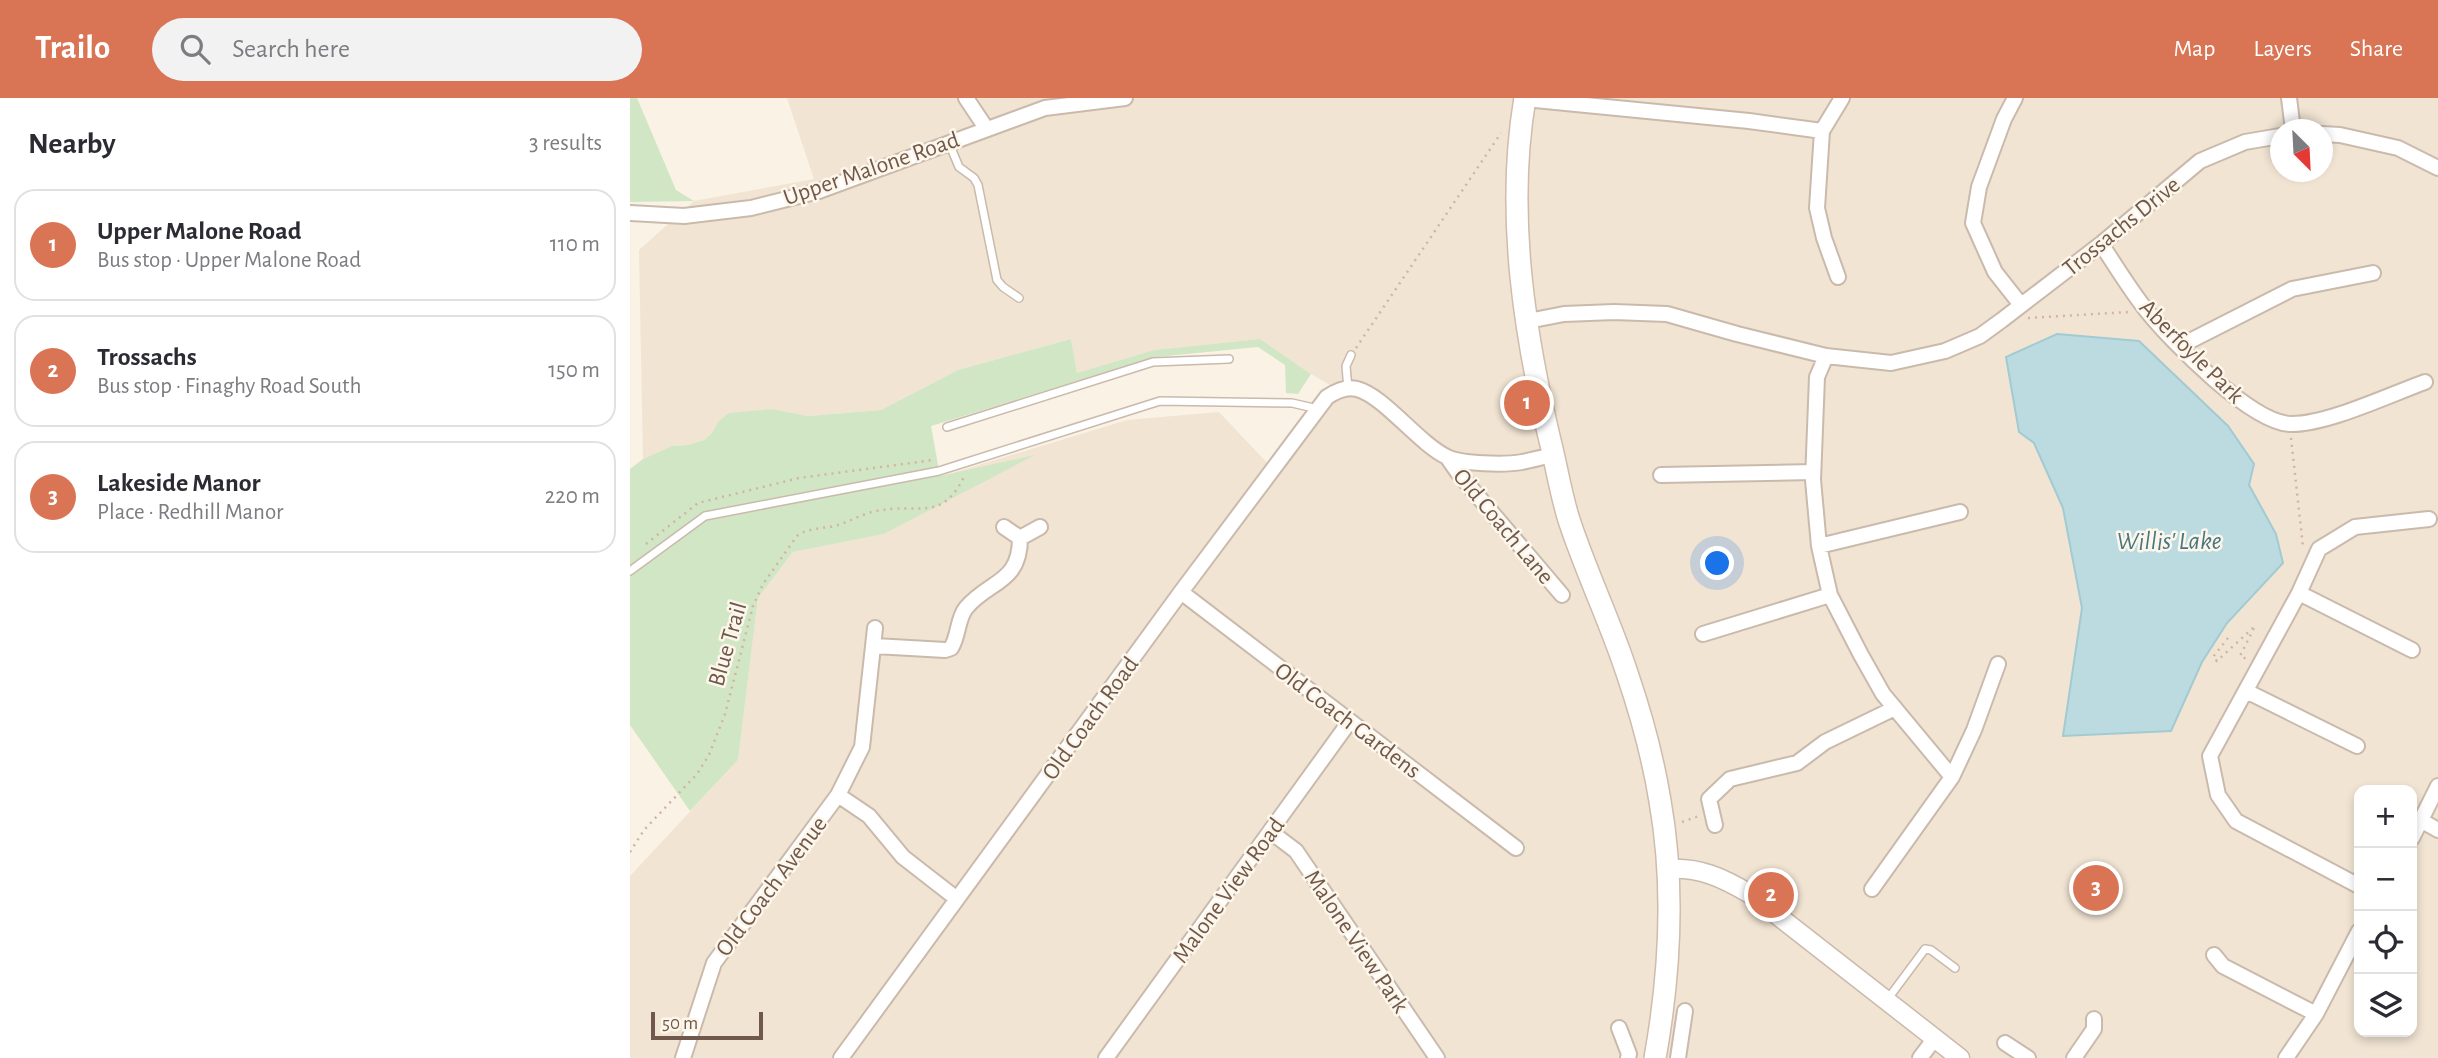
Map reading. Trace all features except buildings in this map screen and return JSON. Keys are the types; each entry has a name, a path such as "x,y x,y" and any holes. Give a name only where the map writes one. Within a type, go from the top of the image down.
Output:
{"main road":[{"path":"1525,99 1518,152 1517,229 1542,408 1569,519 1628,674 1650,750 1661,803 1668,869 1666,998 1656,1058"}],"street":[{"name":"Upper Malone Road","path":"965,98 986,128"},
{"name":"Upper Malone Road","path":"630,213 684,216 751,208 819,191 1045,108 1125,98"},
{"path":"1838,277 1824,239 1818,208 1822,131 1842,98"},
{"path":"2015,98 2004,119 1979,187 1973,223 1995,272 2021,305"},
{"path":"2289,98 2292,119"},
{"path":"1525,99 1749,121 1822,131"},
{"path":"2333,135 2398,148 2438,168"},
{"name":"Trossachs Drive","path":"1528,321 1564,314 1667,314 1826,356 1891,363 1945,351 1980,336 2002,320 2101,244 2200,161 2245,142 2270,138"},
{"name":"Aberfoyle Park","path":"2101,244 2147,310 2180,346 2230,393 2256,412 2290,425"},
{"path":"2180,346 2292,289 2373,273"},
{"path":"1826,356 1817,377 1813,472 1819,546 1830,595 1883,694 1952,777"},
{"path":"2290,425 2320,421 2425,382"},
{"name":"Old Coach Lane","path":"1348,389 1357,389 1380,402 1447,457 1562,595"},
{"name":"Old Coach Road","path":"841,1058 1181,592 1327,397 1338,390 1348,389"},
{"name":"Old Coach Lane","path":"1447,457 1519,463 1553,455"},
{"path":"1661,475 1813,472"},
{"path":"1819,546 1960,512"},
{"path":"2354,883 2236,821 2218,795 2210,756 2299,593 2319,549 2355,527 2428,519"},
{"path":"1004,527 1020,538"},
{"path":"1020,538 1040,527"},
{"path":"874,646 945,650 951,648 965,609 1012,569 1020,554 1020,538"},
{"name":"Old Coach Gardens","path":"1181,592 1516,848"},
{"path":"2299,593 2412,650"},
{"path":"1703,635 1830,595"},
{"name":"Old Coach Avenue","path":"683,1058 714,963 838,795 862,747 875,628"},
{"path":"1872,889 1952,777 1974,730 1998,664"},
{"path":"2246,691 2357,746"},
{"path":"1714,818 1709,799 1730,779 1797,763 1825,742 1895,708"},
{"name":"Malone View Road","path":"1109,1057 1350,721"},
{"path":"2417,830 2438,786"},
{"name":"Old Coach Avenue","path":"838,795 869,816 903,857 957,899"},
{"path":"2422,821 2438,830"},
{"name":"Malone View Park","path":"1270,832 1296,851 1437,1058"},
{"path":"1668,869 1698,870 1719,877 1750,894 1960,1058"},
{"path":"2286,1058 2315,1014 2354,941"},
{"path":"2214,955 2223,966 2315,1014"},
{"path":"1678,1058 1685,1011"},
{"path":"2074,1058 2094,1029 2094,1019"},
{"path":"1619,1028 1629,1054 1628,1058"},
{"path":"1920,1058 1935,1038"},
{"path":"2005,1043 2028,1058"}],"lane":[{"path":"948,142 959,167 974,178 978,185 997,280 1019,298"},
{"path":"1348,389 1346,366 1351,355"},
{"path":"947,427 1153,362 1229,359"},
{"path":"630,571 705,516 939,471 1160,401 1292,403 1319,409"},
{"path":"1887,1001 1925,949 1931,950 1955,968"}],"path":[{"path":"1351,355 1504,128 1521,121"},
{"path":"2002,320 2147,310"},
{"path":"2290,425 2305,560 2311,567"},
{"name":"Blue Trail","path":"630,852 644,830 697,774 709,755 725,714 753,606 763,584 797,536 803,531 834,526 874,511 934,508 951,499 968,470"},
{"path":"2228,638 2213,657 2217,661 2255,626 2240,656 2260,665"},
{"path":"1663,828 1714,818"}],"shaded area":[{"path":"787,98 2438,98 2438,1058 630,1058 630,876 738,760 758,598 793,552 884,534 1032,456 939,477 1127,420 1219,412 1274,470 1337,389 1260,339 1154,350 1077,373 1071,339 958,370 881,410 808,416 772,409 718,422 704,440 672,446 643,459 639,250 694,201 814,179"}],"green space":[{"path":"630,98 637,98 676,190 694,201 630,202"},
{"path":"1071,339 1077,373 1154,350 1260,339 1311,374 1298,394 1286,393 1285,365 1258,347 1156,357 931,426 940,476 1035,455 884,534 793,552 758,598 738,760 690,811 630,725 630,469 643,459 672,446 704,440 729,413 772,409 808,416 881,410 958,370"}],"water":[{"name":"Willis' Lake","path":"2057,334 2139,341 2228,426 2254,464 2249,485 2276,534 2283,563 2227,623 2202,662 2171,731 2063,736 2082,608 2063,508 2034,443 2019,432 2006,357"}],"place":[{"name":"Upper Malone Road","path":"1527,403"},
{"name":"Lakeside Manor","path":"2096,888"},
{"name":"Trossachs","path":"1771,895"}]}
